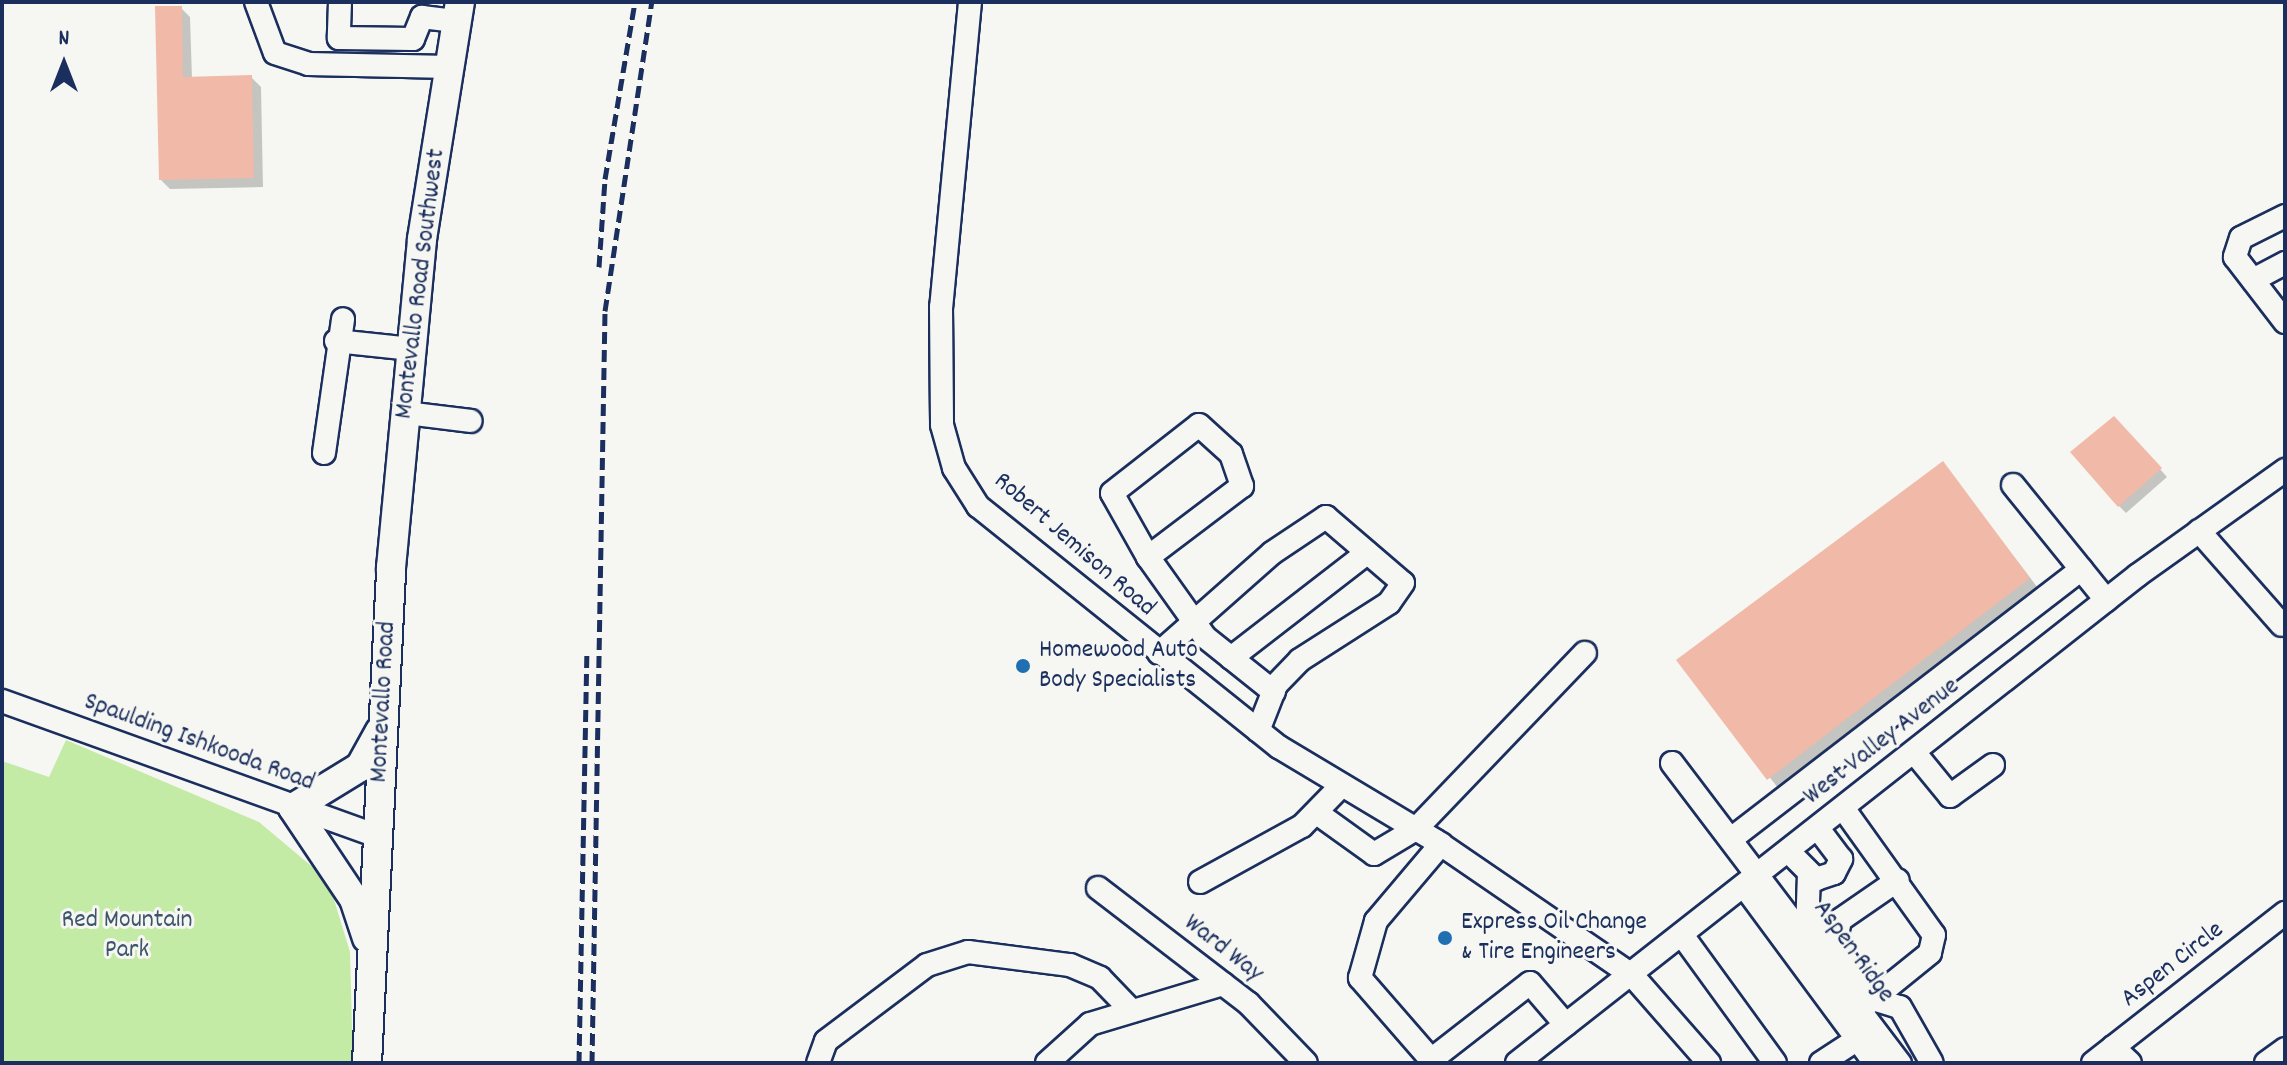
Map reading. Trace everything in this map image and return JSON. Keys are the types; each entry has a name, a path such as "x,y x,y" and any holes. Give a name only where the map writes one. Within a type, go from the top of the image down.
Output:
{"main road":[{"name":"Montevallo Road Southwest","path":"391,568 436,66 459,11"},
{"name":"Montevallo Road","path":"378,836 391,568"},
{"path":"372,951 354,899 293,808 360,767 383,727"},
{"path":"367,1063 378,836"}],"street":[{"path":"256,2 275,53 308,64 334,51 404,53 436,66"},
{"path":"340,2 339,38 413,39 422,9 459,11"},
{"name":"Robert Jemison Road","path":"970,2 941,307 946,439 978,506 1258,731 1441,844 1632,975 1709,1063"},
{"path":"2285,216 2235,246 2235,257 2285,322"},
{"path":"2253,280 2285,263"},
{"path":"324,453 340,330 412,349"},
{"path":"406,413 471,421"},
{"path":"1148,557 1242,486 1231,454 1199,425 1112,493 1148,557 1195,619 1231,658 1274,692"},
{"name":"West Valley Avenue","path":"1517,1063 2106,600 2285,470"},
{"path":"2013,485 2106,600"},
{"path":"1159,653 1195,619 1326,517 1403,583 1389,603 1300,660 1274,692 1258,731"},
{"path":"2199,531 2282,625"},
{"path":"1231,658 1367,553"},
{"path":"1731,839 2081,569"},
{"path":"1317,813 1374,854 1416,829 1585,653"},
{"name":"Spaulding Ishkooda Road","path":"2,701 378,836"},
{"path":"1914,752 1950,796 1993,765"},
{"path":"1672,763 1731,839 1752,880"},
{"path":"1200,882 1317,813 1342,785"},
{"path":"1843,808 1898,880 1934,935 1930,953 1859,1010"},
{"path":"1818,828 1841,859 1864,861 1880,856"},
{"path":"1441,844 1376,921 1360,978 1433,1061 1530,983 1566,1025"},
{"path":"1788,851 1809,874 1808,912 1828,952"},
{"path":"1809,874 1834,873 1841,859"},
{"name":"Aspen Ridge","path":"1752,880 1828,952 1859,1010 1875,1063"},
{"name":"Aspen Ridge","path":"1752,880 1859,1010"},
{"path":"1828,952 1840,920 1898,880"},
{"name":"Ward Way","path":"1098,888 1223,984 1306,1063"},
{"name":"Aspen Circle","path":"2093,1063 2122,1055 2285,913"},
{"path":"1682,935 1775,1063"},
{"path":"818,1063 826,1041 927,965 968,952 1070,965 1100,978 1132,1011"},
{"path":"1047,1063 1090,1024 1223,984"},
{"path":"1859,1010 1900,1007 1932,1063"},
{"path":"1821,1063 1866,1034"},
{"name":"Aspen Ridge","path":"1866,1034 1900,1063"},
{"path":"2266,1063 2285,1049"}],"green space":[{"name":"Red Mountain Park","path":"66,740 259,822 328,880 350,952 353,1063 2,1063 2,761 49,777"}],"building":[{"path":"155,6 182,6 183,77 252,75 254,178 159,180"},
{"path":"2114,416 2162,468 2118,507 2070,452"},
{"path":"1943,461 2030,578 1767,780 1676,660"}],"railway":[{"path":"599,267 605,179 635,2"},
{"path":"592,1063 605,311 652,2"},
{"path":"579,1063 587,651"}],"place":[{"name":"Homewood Auto Body Specialists","path":"1023,666"},
{"name":"Express Oil Change & Tire Engineers","path":"1445,938"}]}
